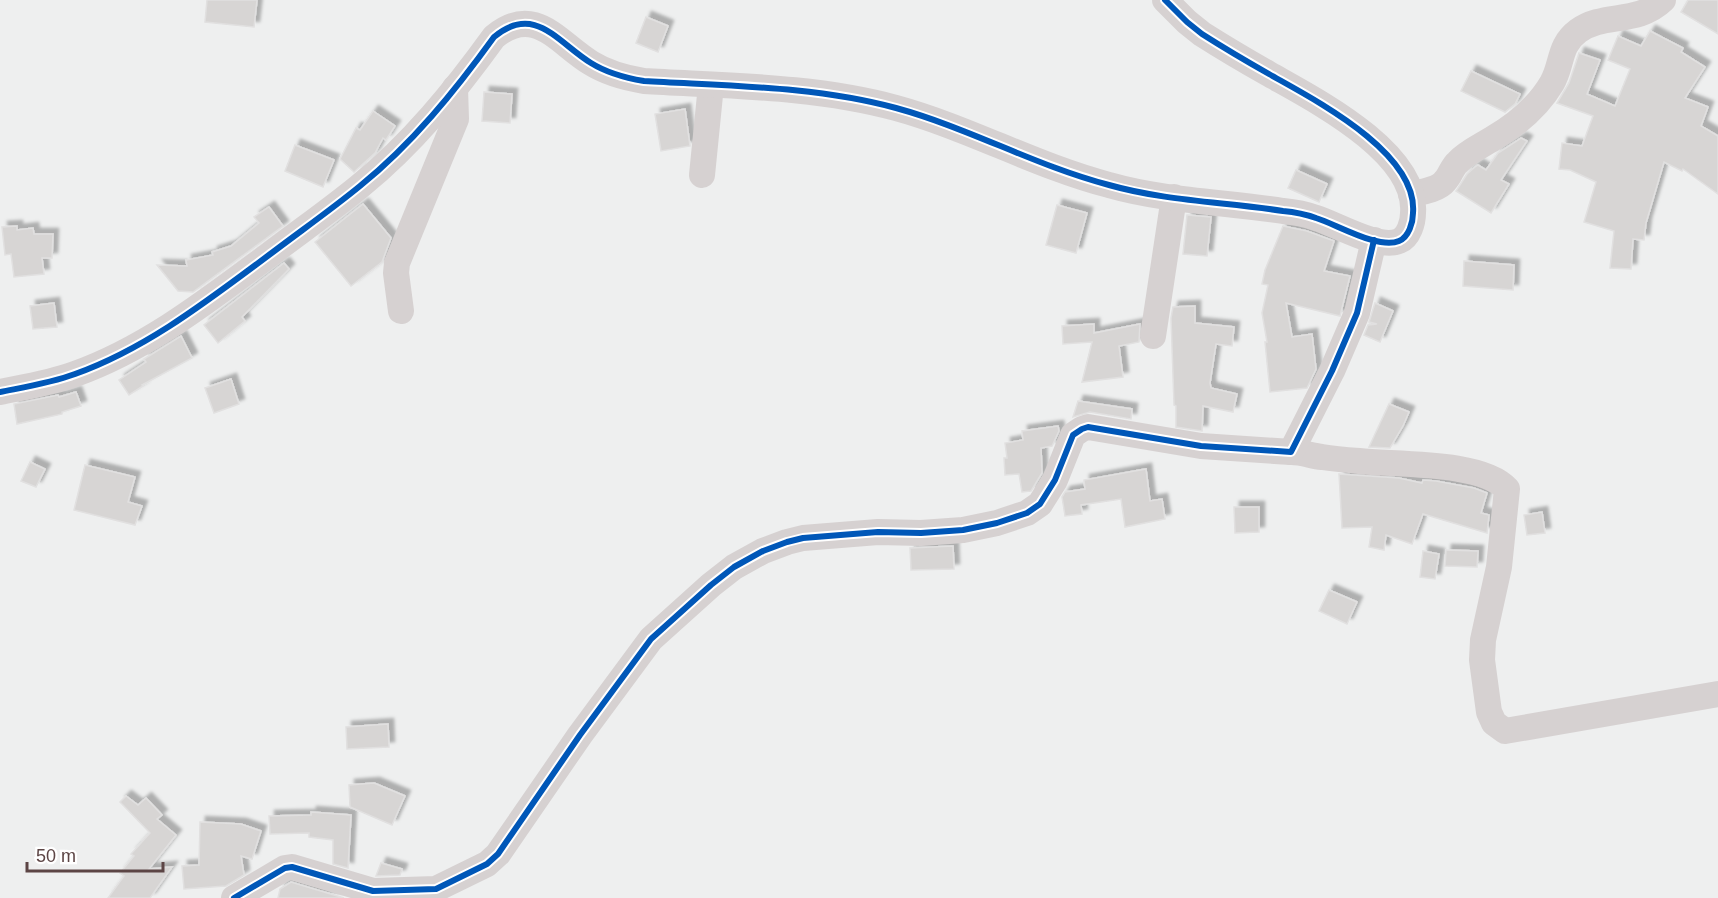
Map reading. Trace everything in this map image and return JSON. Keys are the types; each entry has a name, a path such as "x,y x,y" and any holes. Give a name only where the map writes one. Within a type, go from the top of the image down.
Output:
{"street":[{"path":"0,392 35,386 75,374 120,354 172,324 227,286 361,185 405,145 455,88 494,37 504,28 526,23 550,31 592,63 626,78 821,94 897,108 952,126 1086,179 1111,186 1174,197 1298,213 1374,240 1395,242 1407,235 1413,220 1414,209 1411,194 1391,159 1363,133 1340,116 1202,34 1165,0"},
{"path":"1411,194 1430,189 1445,181 1458,162 1530,112 1554,81 1568,39 1578,31 1588,24 1635,16 1653,9 1663,0"},
{"path":"702,175 711,85"},
{"path":"401,311 396,273 397,263 456,119 455,88"},
{"path":"1153,336 1174,197"},
{"path":"1291,452 1332,370 1357,313 1374,240"},
{"path":"234,898 285,867 373,891 437,894 487,864 498,854 580,735 651,639 734,567 763,551 803,538 878,532 921,533 963,530 997,523 1027,513 1040,504 1055,480 1073,435 1089,427 1201,446 1291,452 1377,463 1468,470 1501,483 1507,489 1499,567 1483,640 1482,660 1489,712 1494,723 1505,731 1718,694"}],"building":[{"path":"207,0 257,0 254,27 205,22"},
{"path":"1688,0 1718,0 1718,34 1681,12"},
{"path":"646,17 668,26 658,52 636,43"},
{"path":"1650,31 1683,48 1681,52 1705,67 1685,98 1708,107 1701,126 1718,136 1718,194 1683,169 1682,171 1664,162 1646,223 1644,240 1633,239 1631,269 1610,268 1614,231 1584,222 1596,182 1570,170 1559,169 1562,143 1582,146 1593,116 1557,103 1569,83 1579,53 1600,60 1587,94 1615,106 1630,69 1608,60 1618,36 1641,46"},
{"path":"1471,71 1520,94 1515,104 1505,112 1461,91"},
{"path":"484,92 512,94 510,123 482,121"},
{"path":"685,109 690,146 661,151 655,114"},
{"path":"373,111 395,126 386,140 383,138 375,153 354,172 340,159 356,128 360,130"},
{"path":"1521,138 1527,141 1501,180 1509,184 1491,213 1456,191 1467,174 1475,167 1478,165 1486,170 1498,153"},
{"path":"295,145 334,160 323,187 285,171"},
{"path":"1296,170 1327,184 1319,202 1288,188"},
{"path":"363,204 391,238 382,262 351,286 315,242"},
{"path":"1057,205 1087,213 1076,253 1046,245"},
{"path":"269,207 283,226 193,292 178,291 157,265 187,266 186,260 213,255 212,252 231,246 259,223 254,217"},
{"path":"1187,215 1211,217 1207,256 1183,254"},
{"path":"17,226 17,230 33,228 34,234 53,234 52,258 42,258 44,274 14,277 11,254 5,255 2,227"},
{"path":"1283,226 1307,231 1334,241 1324,271 1350,276 1340,316 1286,303 1292,337 1312,334 1316,369 1307,388 1270,392 1265,342 1267,342 1262,313 1268,285 1262,284 1265,270"},
{"path":"1464,261 1514,265 1513,290 1463,286"},
{"path":"284,263 289,269 242,317 245,321 218,343 204,325"},
{"path":"54,303 57,327 33,329 30,306"},
{"path":"1375,303 1393,311 1380,342 1364,335 1368,325 1377,324 1369,322"},
{"path":"1195,306 1195,323 1234,327 1232,346 1216,344 1210,383 1211,388 1237,394 1233,412 1203,406 1202,431 1176,427 1176,406 1174,405 1171,318 1173,307"},
{"path":"1094,324 1094,333 1140,324 1139,342 1119,346 1123,377 1082,382 1092,342 1063,344 1062,326"},
{"path":"181,336 192,358 142,385 129,395 119,380 146,362 144,359"},
{"path":"231,379 239,404 214,413 205,388"},
{"path":"76,392 81,406 62,412 62,414 17,424 14,404"},
{"path":"1078,401 1132,409 1131,419 1090,412 1073,417"},
{"path":"1389,404 1409,412 1403,426 1390,448 1369,447"},
{"path":"1058,426 1059,431 1052,446 1041,448 1042,473 1031,491 1022,492 1019,474 1005,475 1004,458 1007,458 1005,443 1023,440 1022,431"},
{"path":"30,462 45,469 36,487 21,481"},
{"path":"85,465 135,477 128,502 142,506 135,525 74,510"},
{"path":"1146,469 1150,501 1162,499 1165,519 1125,527 1121,499 1081,505 1082,514 1065,516 1062,497 1065,492 1085,489 1084,480"},
{"path":"1339,474 1399,478 1422,483 1423,480 1436,481 1474,488 1487,493 1481,513 1489,515 1487,533 1423,514 1412,544 1386,535 1384,550 1369,547 1372,527 1342,528"},
{"path":"1234,507 1259,507 1259,532 1235,533"},
{"path":"1542,512 1545,533 1527,535 1524,515"},
{"path":"953,546 954,569 911,570 910,548"},
{"path":"1446,550 1478,551 1477,567 1445,566"},
{"path":"1423,551 1439,554 1435,579 1420,577"},
{"path":"1329,590 1357,602 1347,624 1319,611"},
{"path":"388,724 389,747 347,749 346,727"},
{"path":"374,783 405,796 392,825 350,807 349,785"},
{"path":"126,796 138,805 146,798 162,815 157,819 176,835 149,869 172,867 150,898 108,898 124,876 120,873 134,856 131,854 150,833 120,802"},
{"path":"311,812 351,815 348,868 333,864 333,840 309,837 309,833 270,834 269,816 311,815"},
{"path":"200,822 241,824 261,831 252,859 241,856 244,875 226,886 184,889 182,866 199,865"},
{"path":"381,863 402,869 400,875 376,876"},
{"path":"291,882 344,898 278,898 280,889"}],"cycle path":[{"path":"0,392 57,380 102,363 153,336 202,304 328,211 379,170 432,116 494,37 509,28 522,24 534,25 546,30 597,67 630,78 644,81 803,91 865,101 923,116 1055,168 1109,185 1174,198 1300,213 1380,242 1391,243 1405,236 1410,229 1413,217 1410,191 1399,169 1381,149 1335,113 1202,34 1165,0"},
{"path":"234,898 285,868 292,867 373,891 436,889 487,864 498,854 580,735 651,639 711,585 734,567 763,551 803,538 878,532 921,533 963,530 997,523 1027,513 1040,504 1055,480 1073,435 1088,427 1201,446 1291,452 1332,371 1357,313 1374,240"}]}
